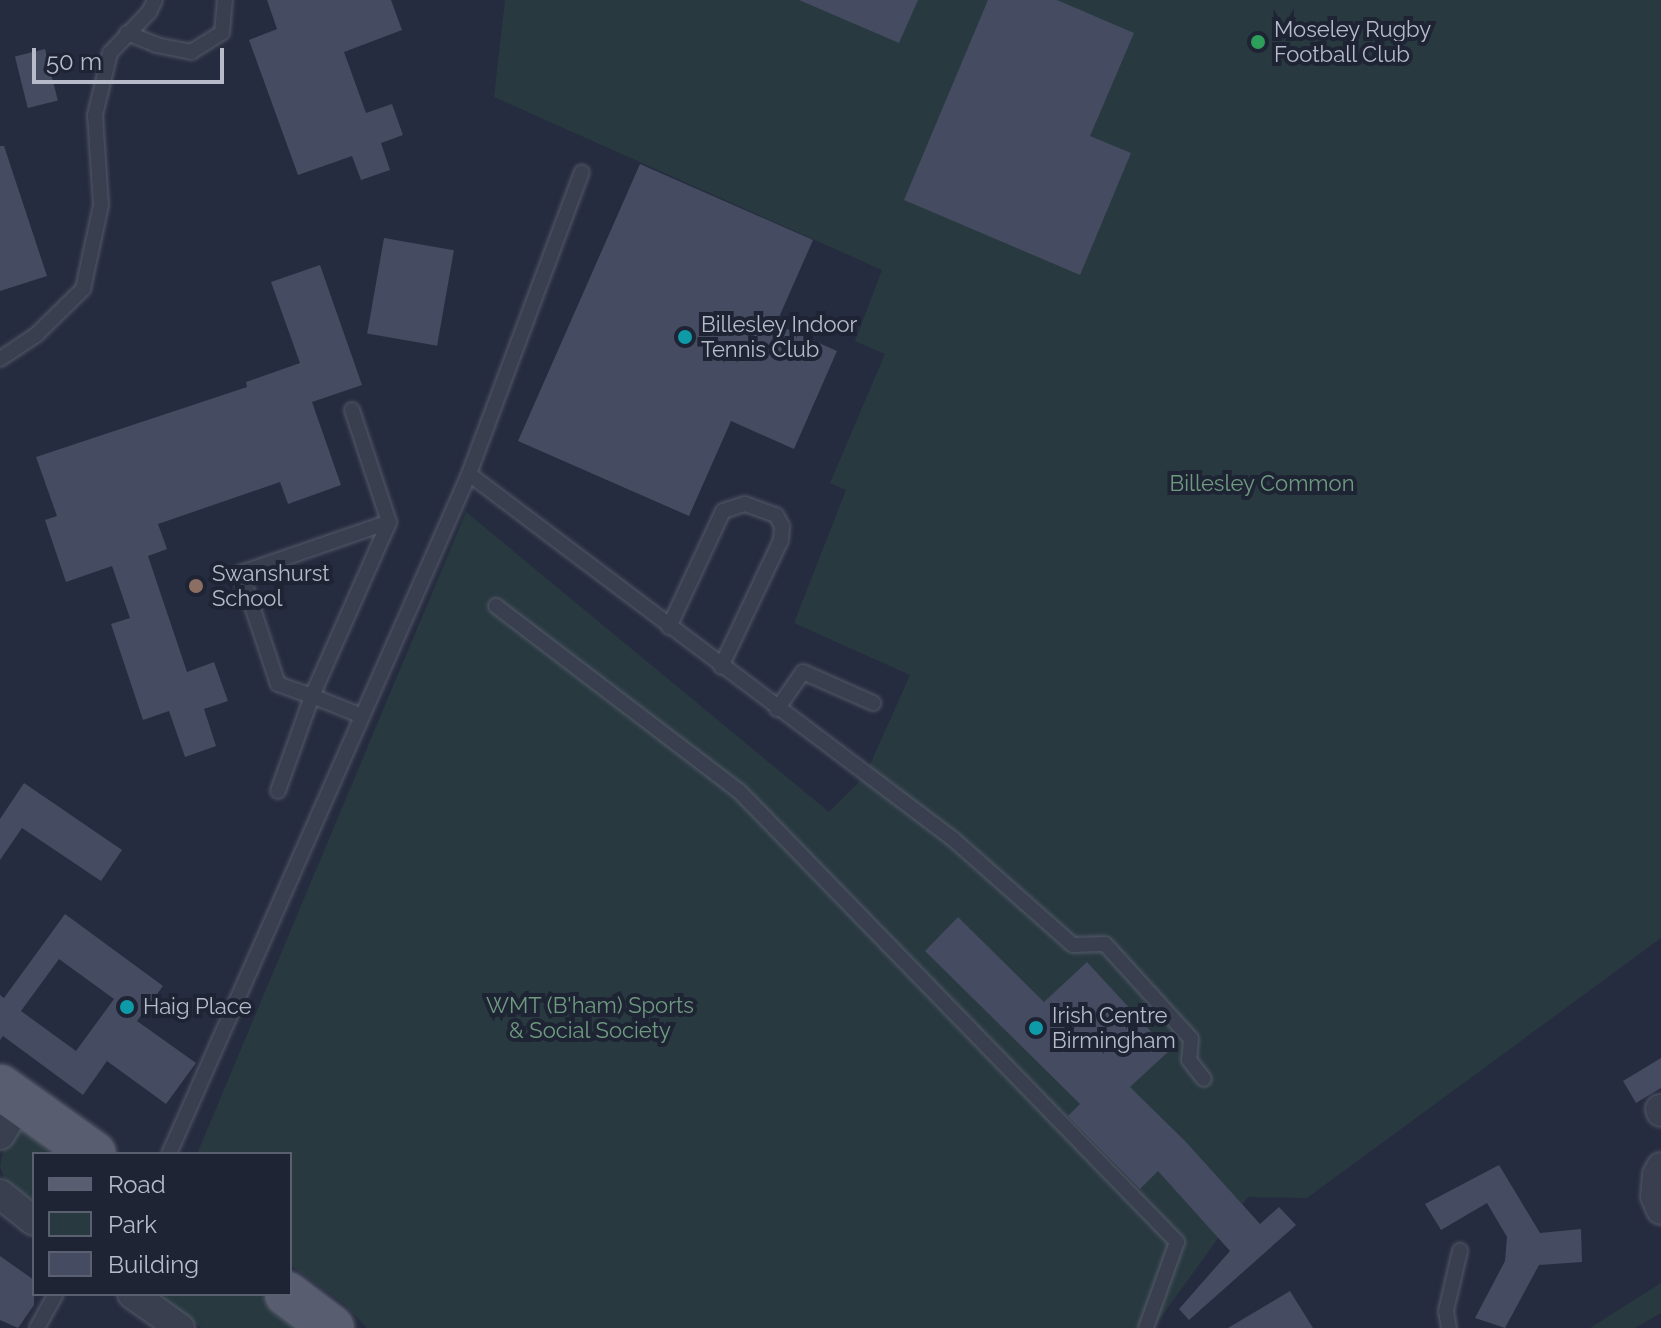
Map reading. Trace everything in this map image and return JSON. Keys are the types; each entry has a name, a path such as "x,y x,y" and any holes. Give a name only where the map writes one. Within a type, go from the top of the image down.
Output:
{"main road":[{"path":"7,1108 80,1150"},
{"path":"290,1296 332,1328"}],"street":[{"path":"1661,1167 1655,1196 1661,1210"},
{"path":"0,1194 31,1213"},
{"path":"135,1296 180,1328"}],"lane":[{"path":"0,359 36,335 83,289 101,205 95,115 110,53 149,12 155,0"},
{"path":"127,33 156,45 191,52 222,33 225,0"},
{"path":"170,1152 469,474 582,172"},
{"path":"278,791 312,696 389,522 352,410"},
{"path":"469,474 953,839 1073,945 1105,944 1191,1039 1189,1060 1204,1079"},
{"path":"669,627 723,511 745,504 776,515 782,526 781,540 721,667"},
{"path":"362,716 278,684 241,573 389,522"},
{"path":"496,606 739,791 1177,1242 1146,1328"},
{"path":"777,709 803,672 873,703"},
{"path":"1449,1328 1446,1311 1460,1251"},
{"path":"37,1328 55,1296"}],"green space":[{"name":"Billesley Common","path":"505,0 1661,0 1661,938 1307,1198 1248,1197 1153,1328 367,1328 344,1304 292,1266 292,1152 198,1152 466,512 829,812 865,776 910,675 794,623 846,490 830,483 885,354 855,341 882,270 494,97"},
{"path":"17,1126 54,1152 32,1152 32,1200 5,1180 0,1166 7,1134"},
{"path":"1661,1283 1661,1313 1635,1328 1590,1328"},
{"path":"161,1296 262,1296 308,1328 201,1328"}],"building":[{"path":"267,0 391,0 402,30 344,52 366,113 392,104 403,135 381,143 390,170 361,180 352,156 298,175 249,40 277,29"},
{"path":"799,0 918,0 899,43"},
{"path":"988,0 1057,0 1134,33 1090,136 1131,153 1080,275 904,200"},
{"path":"45,49 58,100 28,108 15,56"},
{"path":"0,146 4,146 47,276 0,291"},
{"name":"Billesley Indoor Tennis Club","path":"640,164 813,240 776,324 837,351 794,449 731,421 689,516 518,441"},
{"path":"384,238 454,250 437,346 367,334"},
{"path":"320,265 362,385 312,402 341,485 288,504 280,482 158,524 167,549 148,556 187,672 214,662 228,701 204,709 216,746 185,757 169,711 143,720 111,624 130,618 112,566 66,582 45,520 57,516 36,457 247,387 246,382 300,363 271,282"},
{"path":"24,783 122,850 101,881 22,828 0,860 0,819"},
{"name":"Haig Place","path":"65,914 163,986 137,1021 196,1063 166,1104 107,1061 83,1095 3,1036 0,1040 0,995 4,998","holes":["59,959 114,999 76,1051 21,1011"]},
{"path":"958,917 1044,1002 1087,962 1169,1051 1130,1087 1186,1142 1260,1224 1279,1207 1296,1225 1189,1320 1179,1309 1230,1251 1158,1171 1140,1189 1068,1116 1080,1104 925,951"},
{"path":"1661,1058 1661,1088 1636,1103 1623,1081"},
{"path":"1499,1165 1540,1233 1581,1229 1582,1262 1539,1265 1505,1328 1475,1318 1505,1261 1507,1237 1487,1203 1441,1230 1425,1204"},
{"path":"0,1256 32,1279 34,1305 18,1328 0,1320"},
{"path":"1290,1291 1313,1328 1228,1328"}],"place":[{"name":"Moseley Rugby Football Club","path":"1258,42"},
{"name":"Billesley Indoor Tennis Club","path":"685,337"},
{"name":"Swanshurst School","path":"196,586"},
{"name":"Haig Place","path":"127,1007"},
{"name":"Irish Centre Birmingham","path":"1036,1028"}],"park label":[{"name":"WMT (B'ham) Sports & Social Society","path":"590,1018"}]}
